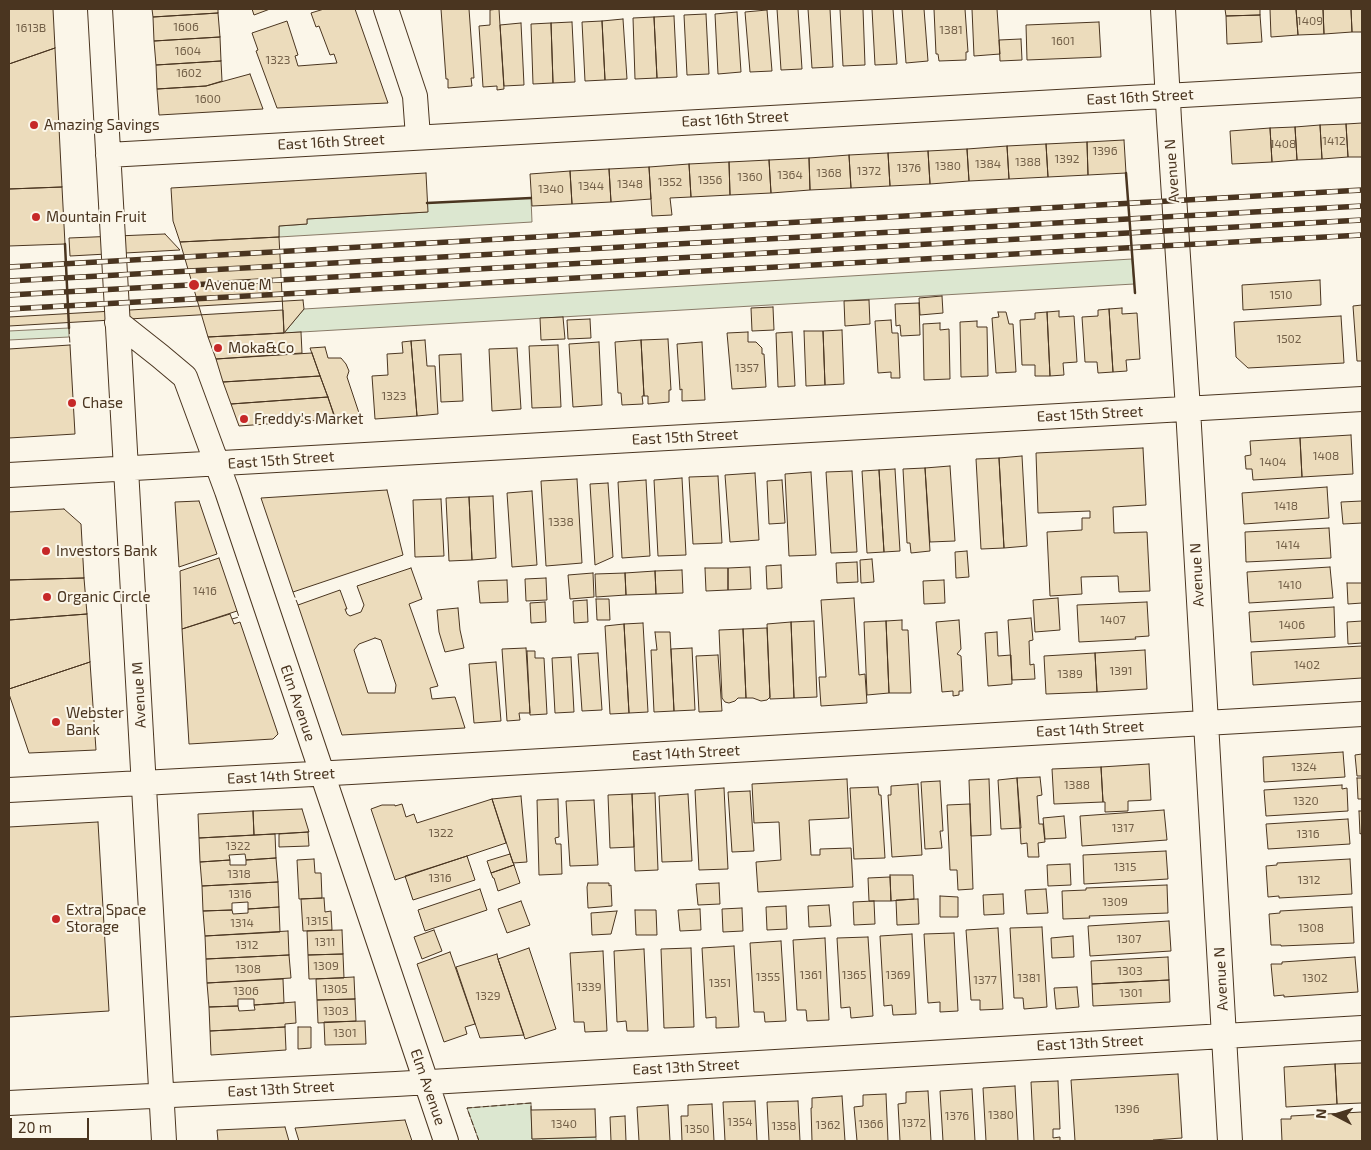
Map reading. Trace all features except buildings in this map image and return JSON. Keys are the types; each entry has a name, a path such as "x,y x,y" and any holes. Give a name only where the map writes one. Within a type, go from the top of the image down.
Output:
{"street":[{"name":"Avenue M","path":"100,9 164,1141"},
{"path":"386,9 414,96 418,137"},
{"name":"Avenue N","path":"1163,9 1230,1141"},
{"name":"East 16th Street","path":"108,155 1362,84"},
{"name":"Elm Avenue","path":"118,322 185,378 218,464 446,1141"},
{"name":"East 15th Street","path":"9,476 1362,399"},
{"name":"East 14th Street","path":"10,785 144,783 322,774 1362,714"},
{"name":"East 13th Street","path":"9,1103 426,1082 1362,1028"}],"green space":[{"path":"531,198 532,222 279,237 279,226 307,224 307,219 427,212 427,203"},
{"path":"1132,259 1134,284 284,333 304,309"},
{"path":"69,328 69,337 9,340 9,331"},
{"path":"531,1103 532,1139 596,1137 596,1141 479,1141 467,1108"}],"railway":[{"path":"9,267 1362,190"},
{"path":"9,281 1362,206"},
{"path":"9,295 1362,220"},
{"path":"9,309 1362,235"}],"fence":[{"path":"69,328 70,345"},
{"path":"293,592 298,605"},
{"path":"232,619 239,617 237,611"},
{"path":"479,1141 467,1108 531,1103 531,1110"}],"wall":[{"path":"1126,173 1135,293"},
{"path":"427,203 531,198"},
{"path":"65,244 69,328"}],"place":[{"name":"Amazing Savings","path":"34,125"},
{"name":"Mountain Fruit","path":"36,217"},
{"name":"Avenue M","path":"194,285"},
{"name":"Moka&Co","path":"218,348"},
{"name":"Chase","path":"72,403"},
{"name":"Freddy's Market","path":"244,419"},
{"name":"Investors Bank","path":"46,551"},
{"name":"Organic Circle","path":"47,597"},
{"name":"Webster Bank","path":"56,722"},
{"name":"Extra Space Storage","path":"56,919"}]}
